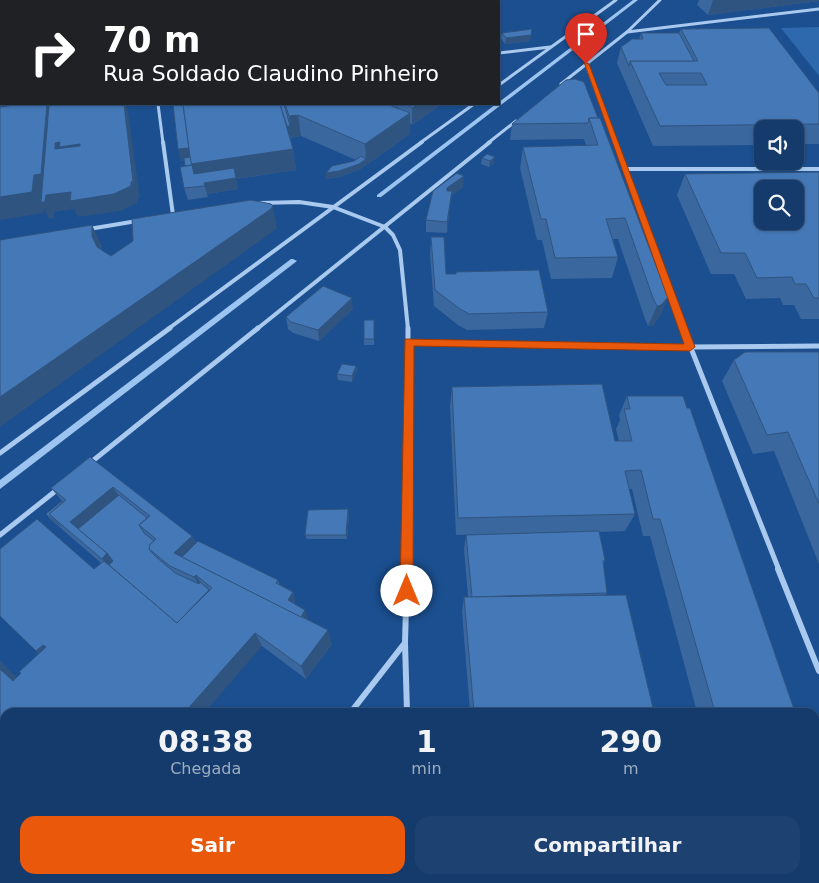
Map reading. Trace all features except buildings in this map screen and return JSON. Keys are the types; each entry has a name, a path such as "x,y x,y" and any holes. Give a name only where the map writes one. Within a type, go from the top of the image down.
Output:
{"street":[{"path":"500,84 616,0"},
{"path":"555,89 627,32 660,0"},
{"path":"627,32 819,9"},
{"path":"500,53 550,47"},
{"path":"586,64 690,347 819,671"},
{"path":"158,105 173,215"},
{"path":"0,453 473,105"},
{"path":"84,468 524,114"},
{"path":"625,169 819,168"},
{"path":"256,203 299,202 333,207 385,227 393,235 400,250 408,342 405,643 407,708"},
{"path":"164,216 182,213"},
{"path":"86,230 144,220"},
{"path":"408,342 690,347 819,346"},
{"path":"0,536 61,487"},
{"path":"355,708 405,643"}],"shaded area":[{"path":"819,27 819,76 781,28"}],"waterway":[{"path":"500,104 636,0"},
{"path":"379,196 498,105"},
{"path":"0,485 293,261"}],"route":[{"path":"407,591 408,342 690,347 653,241 586,64"}]}
